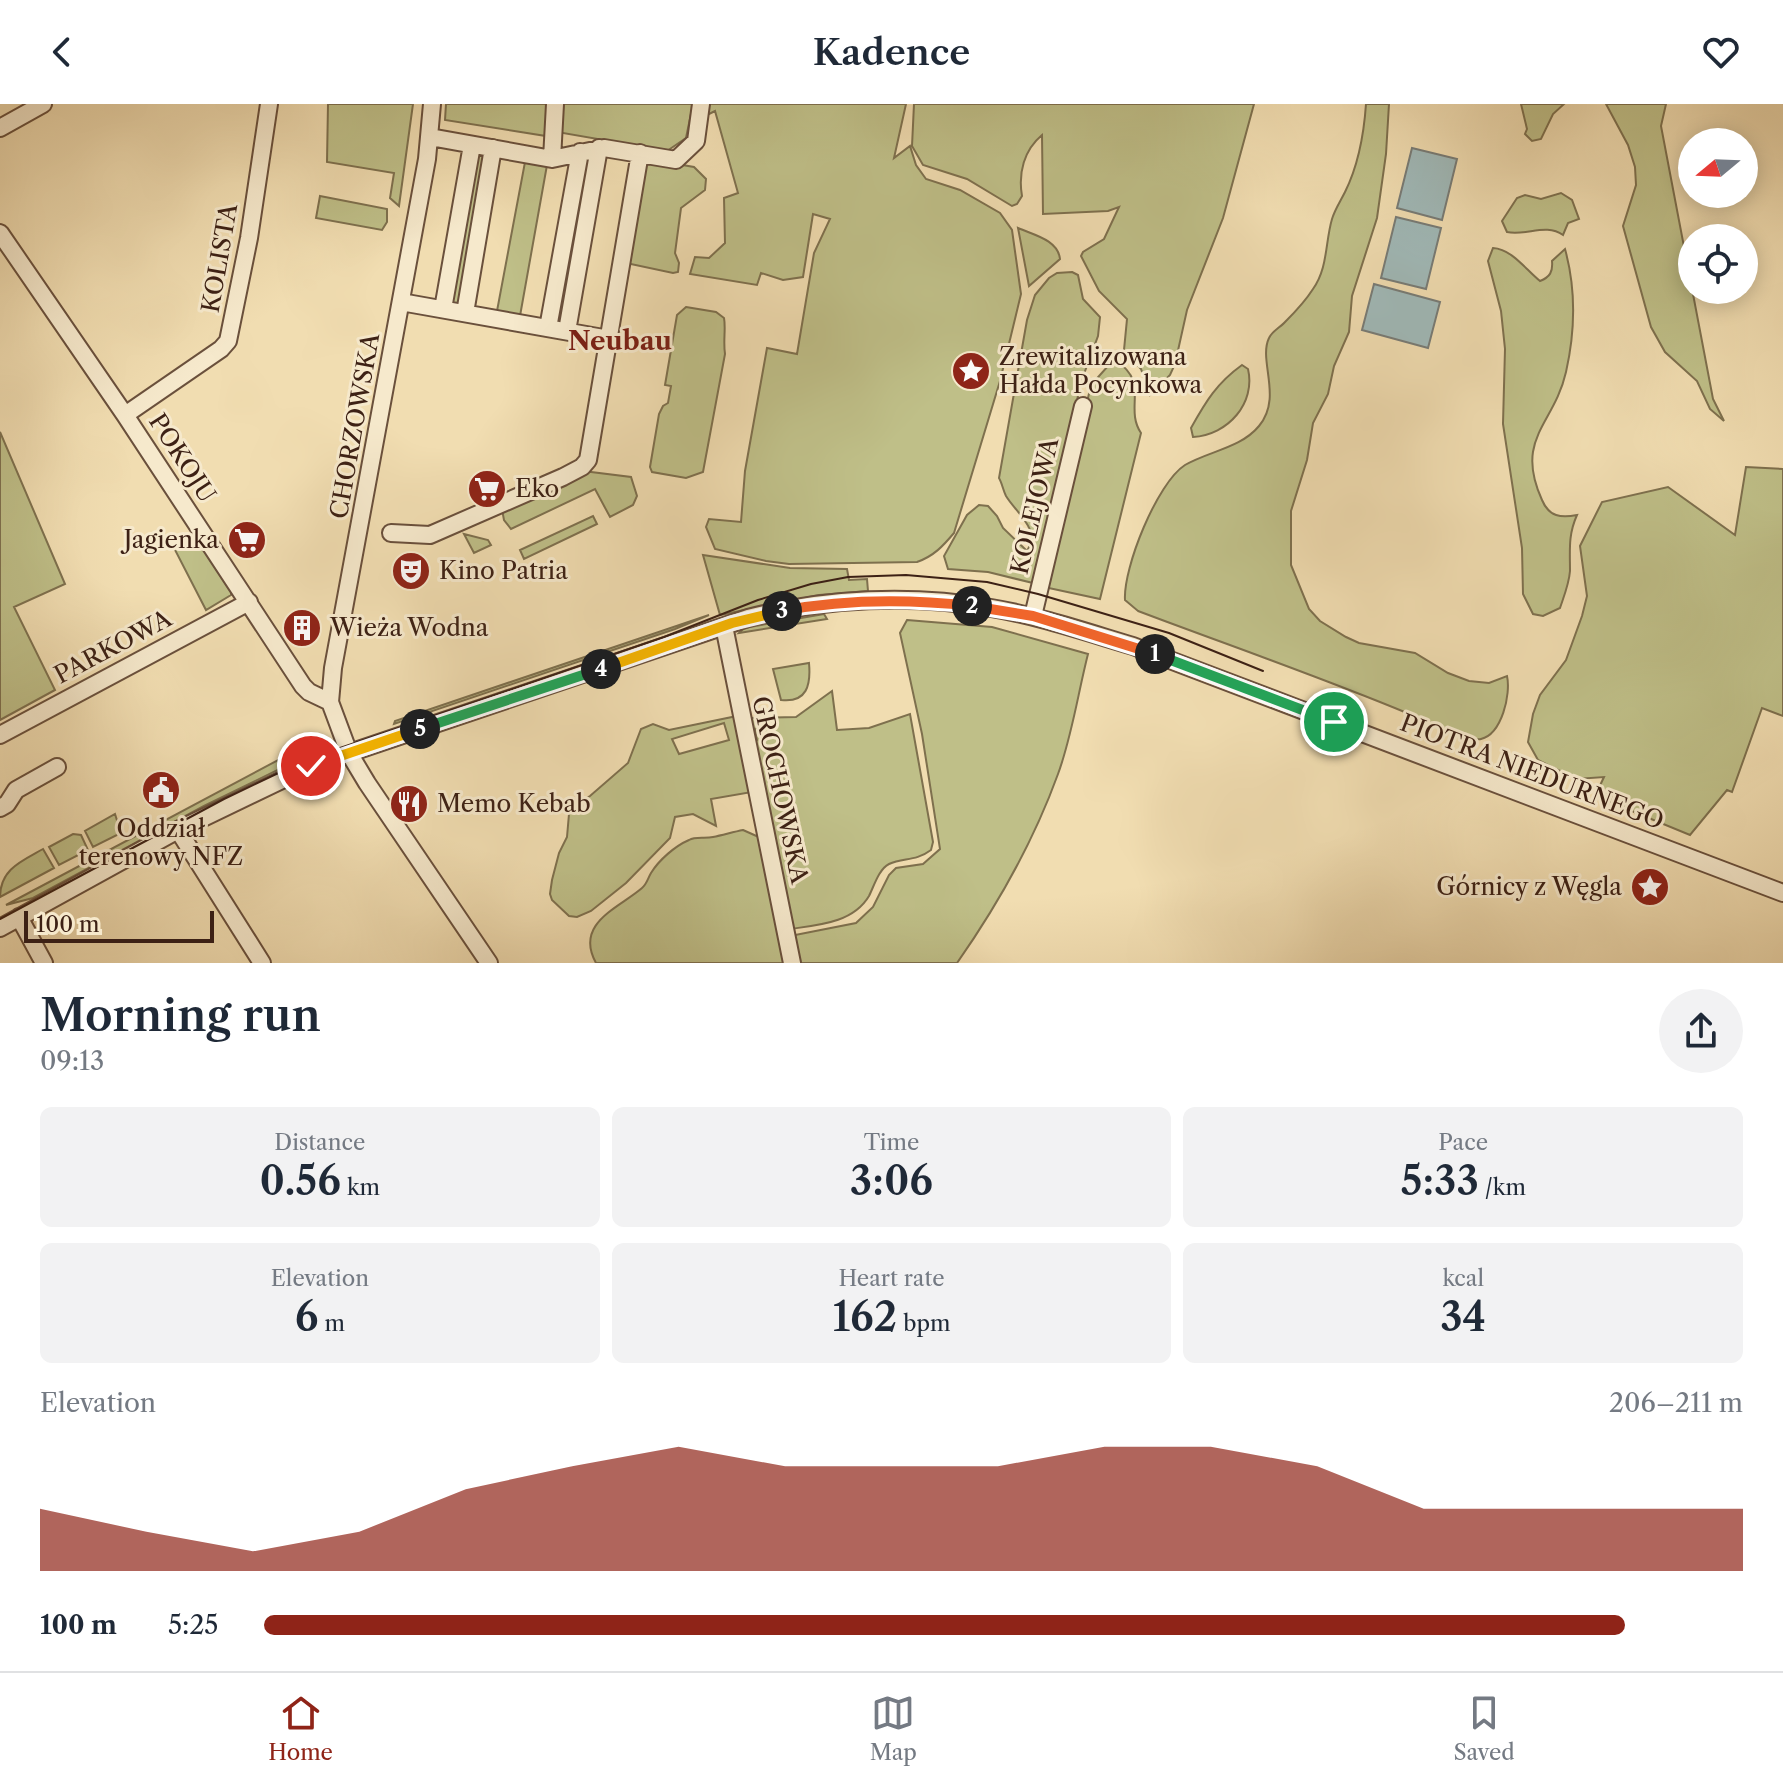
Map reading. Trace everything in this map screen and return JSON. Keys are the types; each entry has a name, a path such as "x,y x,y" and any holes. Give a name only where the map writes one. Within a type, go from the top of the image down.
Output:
{"street":[{"path":"0,128 43,104"},
{"name":"KOLISTA","path":"125,415 221,349 228,341 249,238 269,104"},
{"name":"CHORZOWSKA","path":"432,104 430,137 333,668 330,702 349,753 486,962"},
{"path":"552,159 555,104"},
{"path":"430,137 552,159 599,148 676,160 696,141 701,104"},
{"path":"443,309 472,145"},
{"path":"465,313 493,148"},
{"path":"567,331 599,148"},
{"path":"548,328 580,152"},
{"path":"391,533 430,535 582,467 588,460 640,153"},
{"name":"POKOJU","path":"0,233 125,415 303,686 330,702"},
{"path":"401,302 609,339"},
{"name":"KOLEJOWA","path":"1033,616 1083,406"},
{"name":"PIOTRA NIEDURNEGO","path":"0,928 178,830 303,769 724,626 787,610 869,601 989,607 1033,616 1133,646 1783,893"},
{"name":"PARKOWA","path":"0,735 249,602"},
{"name":"GROCHOWSKA","path":"724,626 792,963"},
{"path":"0,808 7,804 16,790 57,767"},
{"path":"178,830 262,963"},
{"path":"19,917 44,963"}],"green space":[{"path":"328,104 413,104 399,206 390,198 394,173 327,162"},
{"path":"446,104 548,104 546,136 445,120"},
{"path":"559,104 693,104 686,138 667,151 557,132"},
{"path":"705,104 906,104 894,158 910,146 916,165 926,179 960,190 1000,213 1012,230 1021,294 1000,381 954,533 923,560 789,564 715,549 706,527 709,519 741,522 745,471 767,348 797,354 814,253 830,219 813,214 803,277 783,280 761,273 757,285 690,274 695,257 709,258 725,243 724,198 738,193 715,111 701,118"},
{"path":"914,104 1254,104 1223,218 1187,310 1175,364 1170,375 1150,395 1141,369 1124,350 1127,319 1099,291 1081,256 1104,239 1119,207 1108,211 1043,214 1042,135 1027,155 1021,179 1022,196 1012,206 967,179 923,165 912,146"},
{"path":"1366,104 1389,104 1377,218 1352,296 1349,332 1334,366 1328,394 1313,423 1307,460 1291,511 1291,565 1309,609 1320,621 1346,637 1359,643 1415,653 1448,673 1469,681 1489,683 1507,676 1508,693 1500,722 1488,736 1481,739 1457,733 1138,611 1125,600 1130,568 1144,527 1174,475 1194,460 1243,439 1259,426 1266,415 1270,391 1266,347 1272,333 1304,302 1318,281 1332,219 1357,160"},
{"path":"1521,104 1564,104 1553,114 1541,139 1532,141 1525,134 1527,129"},
{"path":"1606,104 1666,104 1661,126 1680,224 1678,304 1695,304 1713,399 1724,421 1710,409 1697,381 1665,352 1651,327 1623,226 1636,185 1635,167 1628,145"},
{"path":"477,154 489,156 462,305 450,303"},
{"path":"653,160 694,167 706,179 705,190 681,208 675,253 678,272 673,273 626,263 644,167"},
{"path":"525,162 547,165 520,316 497,311"},
{"path":"1561,193 1572,200 1579,219 1568,223 1563,235 1550,230 1507,232 1502,221 1517,198 1525,195 1541,199"},
{"path":"320,196 387,209 387,222 382,230 316,218"},
{"path":"1018,228 1050,243 1060,259 1029,286"},
{"path":"1493,248 1513,256 1540,281 1548,276 1552,261 1565,249 1571,279 1573,326 1566,372 1534,446 1532,461 1534,479 1548,510 1561,516 1577,515 1571,536 1569,581 1565,594 1560,608 1543,616 1533,614 1523,594 1522,548 1503,424 1505,349 1501,311 1488,261"},
{"path":"1072,272 1078,275 1083,299 1100,317 1098,336 1081,382 1037,584 988,572 948,569 944,556 967,515 979,505 988,506 1003,528 1027,551 1031,543 1026,522 1006,496 999,478 1027,320 1035,295 1057,273"},
{"path":"686,307 716,312 724,318 725,354 703,472 686,478 652,472 650,467 659,414 668,403 671,386 665,385 677,315"},
{"path":"1116,361 1132,378 1136,424 1141,433 1100,599 1044,587 1091,385"},
{"path":"1242,365 1248,369 1248,394 1237,415 1217,430 1193,437 1191,428 1207,401"},
{"path":"0,432 65,584 14,607 55,690 0,720"},
{"path":"1746,467 1783,469 1783,716 1762,708 1732,792 1727,790 1690,835 1595,796 1604,777 1576,779 1538,760 1528,742 1540,695 1566,660 1582,616 1587,596 1580,546 1602,502 1668,487 1735,535"},
{"path":"583,471 631,477 637,496 633,505 610,517 595,489 511,529 504,520 501,504"},
{"path":"593,516 597,524 524,559 520,550"},
{"path":"464,534 488,540 491,545 474,553"},
{"path":"194,535 231,592 231,595 206,610 173,546"},
{"path":"703,555 790,568 847,569 849,580 867,579 868,591 819,595 720,615"},
{"path":"824,614 827,619 739,633 744,628"},
{"path":"709,615 675,629 394,724 395,721"},
{"path":"907,620 992,627 1088,654 1063,760 1038,824 1014,872 957,963 796,963 790,936 856,923 873,907 889,875 896,868 923,864 940,849 922,734 900,633"},
{"path":"809,663 806,691 797,699 781,700 773,669"},
{"path":"832,691 837,730 869,728 910,714 933,842 931,850 925,854 885,866 869,896 854,912 834,921 790,929 753,745 757,740 755,729 749,725 751,718 796,717"},
{"path":"737,716 752,792 711,799 716,826 693,814 675,817 670,838 626,883 591,911 577,917 569,916 552,900 550,894 559,853 567,837 569,814 575,805 628,763 641,729 653,724 669,730","holes":["724,723 729,740 679,754 672,739"]},
{"path":"297,750 302,758 204,806 33,898 6,905"},
{"path":"115,814 121,833 93,847 85,831"},
{"path":"743,830 761,838 788,963 596,963 591,949 595,927 602,918 644,886 654,868 668,854 692,839"},
{"path":"73,834 81,835 88,850 59,865 49,847"},
{"path":"43,849 54,868 0,897 8,873"}],"water":[{"path":"1412,148 1457,159 1442,220 1397,208"},
{"path":"1396,217 1441,228 1426,289 1381,278"},
{"path":"1374,284 1440,302 1428,348 1362,330"}],"tram line":[{"path":"0,919 224,799 308,759 811,584 848,577 906,575 987,582 1169,633 1263,671"}],"place":[{"name":"Zrewitalizowana Hałda Pocynkowa","path":"971,371"},
{"name":"Eko","path":"487,489"},
{"name":"Jagienka","path":"247,540"},
{"name":"Kino Patria","path":"411,571"},
{"name":"Wieża Wodna","path":"302,628"},
{"name":"Oddział terenowy NFZ","path":"161,790"},
{"name":"Memo Kebab","path":"409,804"},
{"name":"Górnicy z Węgla","path":"1650,887"}],"district":[{"name":"Neubau","path":"620,341"}],"route":[{"path":"311,766 748,618 830,603 869,601 924,601 989,607 1033,616 1133,646 1334,722"}]}
